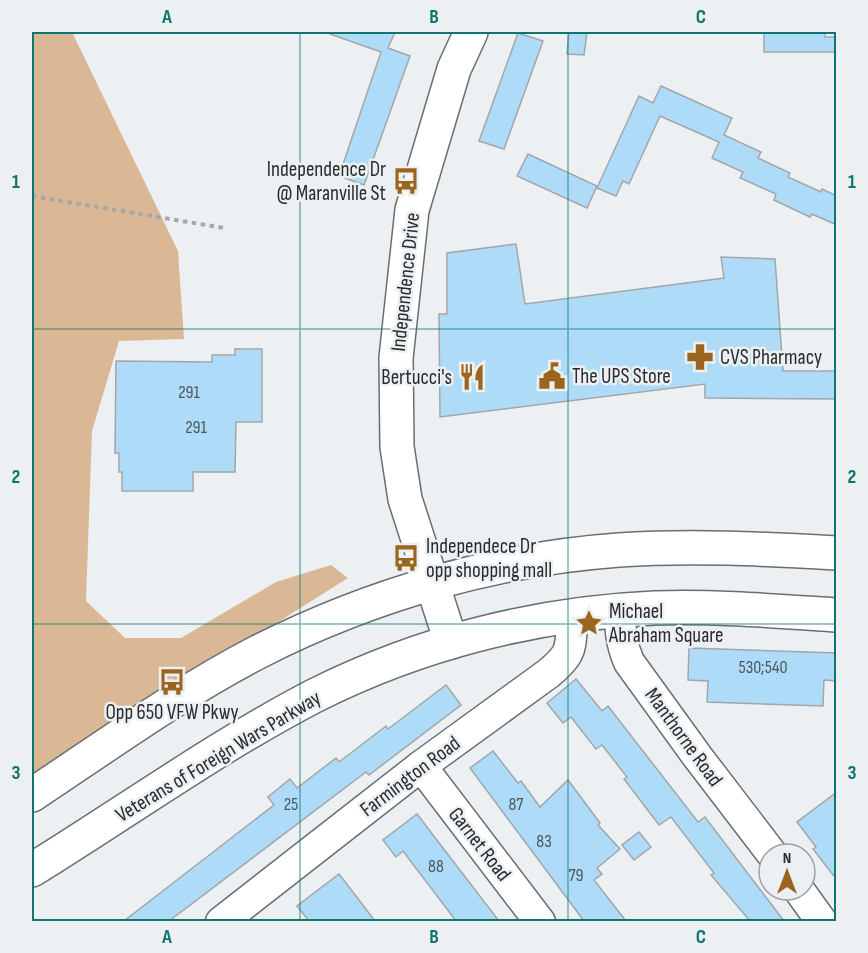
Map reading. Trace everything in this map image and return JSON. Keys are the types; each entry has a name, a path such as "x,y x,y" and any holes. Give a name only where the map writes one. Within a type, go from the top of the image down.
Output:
{"main road":[{"name":"Independence Drive","path":"451,642 405,499 398,447 396,358 412,210 454,69 471,32"},
{"path":"32,795 241,661 336,618 432,584 532,561 620,550 715,548 837,553"},
{"name":"Veterans of Foreign Wars Parkway","path":"32,870 218,751 284,713 370,671 451,642 499,629 620,610 692,608 837,615"}],"street":[{"name":"Manthorne Road","path":"620,610 620,636 629,662 763,842"},
{"name":"Farmington Road","path":"221,921 256,911 421,766 564,661 569,653 573,616"},
{"name":"Garnet Road","path":"421,766 540,921"},
{"path":"808,902 822,921"}],"path":[{"path":"32,196 224,228"}],"shaded area":[{"path":"32,32 72,32 178,251 184,339 119,341 92,431 86,601 125,638 181,638 276,582 331,565 348,578 32,777"}],"building":[{"path":"330,32 395,32 388,48 410,56 364,185 339,176 381,52 330,34"},
{"path":"569,32 587,32 584,55 567,54"},
{"path":"764,32 825,32 825,37 837,37 837,52 764,52"},
{"path":"518,33 543,41 504,149 479,141"},
{"path":"661,86 732,118 724,135 761,152 758,158 790,173 788,177 821,192 822,189 837,196 837,225 812,214 810,217 774,200 776,194 740,178 743,172 712,158 719,142 660,116 629,184 623,181 616,196 597,188 639,96 653,103"},
{"path":"528,154 597,186 587,208 517,176"},
{"path":"516,244 525,304 724,278 721,257 775,259 783,371 837,371 837,399 705,398 705,384 440,417 439,314 447,314 447,253"},
{"path":"235,349 262,349 262,422 236,422 235,472 193,472 193,491 122,491 119,453 115,453 116,361 212,362 212,355 235,355"},
{"path":"689,648 837,653 837,681 824,680 823,706 707,702 708,681 688,680"},
{"path":"576,679 602,711 608,706 698,822 705,817 757,885 757,902 770,902 784,921 750,921 711,875 714,873 671,817 659,825 624,779 627,777 602,745 596,749 571,717 563,723 547,703"},
{"path":"446,685 461,705 369,775 366,772 169,921 124,921 274,805 268,797 290,779 297,788 336,758 339,762 386,726 388,729"},
{"path":"493,751 518,783 521,781 540,807 568,780 600,823 598,825 620,849 597,868 602,874 594,880 626,921 584,921 470,768"},
{"path":"837,792 837,880 817,854 817,842 812,842 797,822"},
{"path":"417,814 499,921 456,921 403,851 396,857 383,840"},
{"path":"639,832 651,847 634,860 622,845"},
{"path":"339,874 375,921 309,921 297,906"}],"place":[{"name":"Independence Dr @ Maranville St","path":"406,181"},
{"name":"CVS Pharmacy","path":"700,357"},
{"name":"The UPS Store","path":"552,376"},
{"name":"Bertucci's","path":"472,377"},
{"name":"Independece Dr opp shopping mall","path":"406,558"},
{"name":"Michael Abraham Square","path":"589,623"},
{"name":"Opp 650 VFW Pkwy","path":"172,682"}]}
